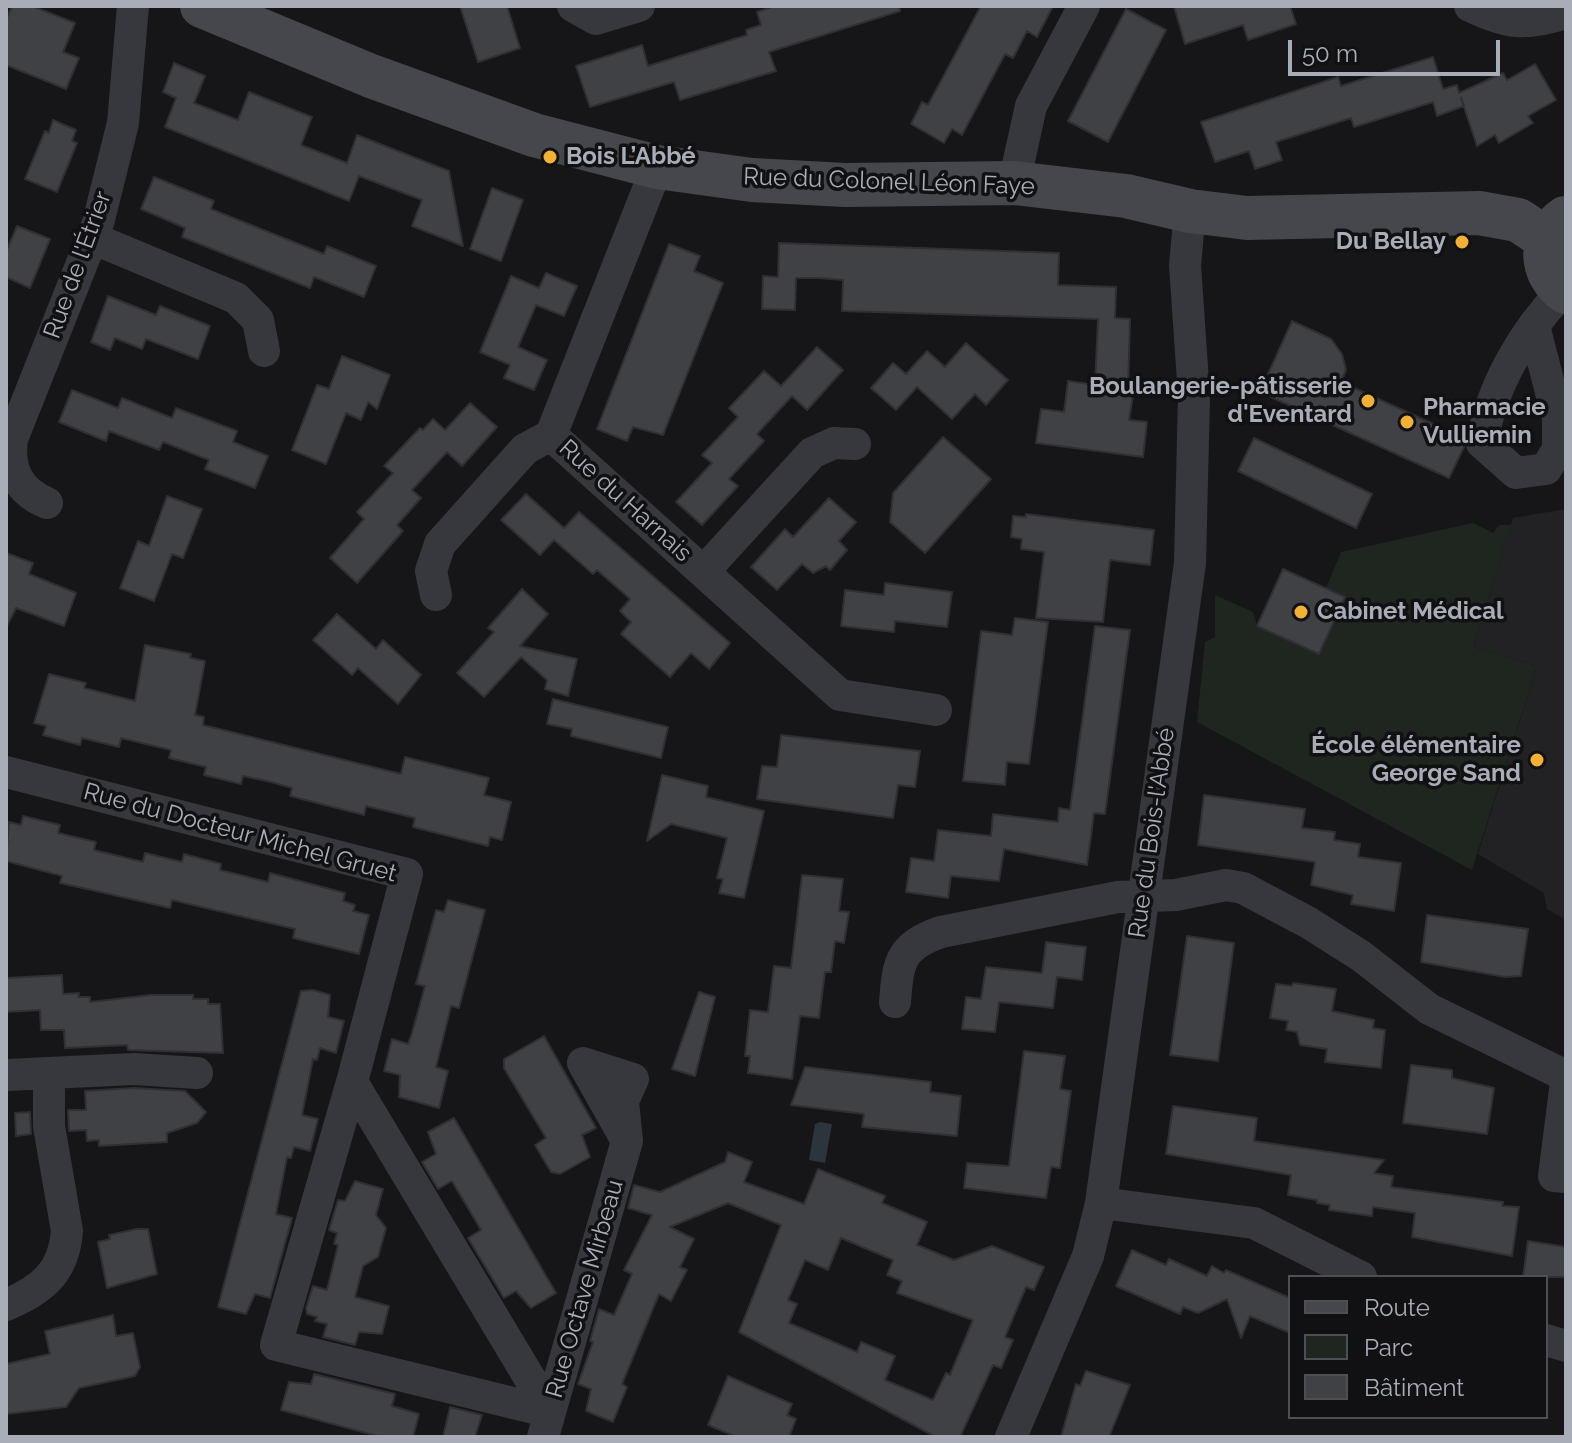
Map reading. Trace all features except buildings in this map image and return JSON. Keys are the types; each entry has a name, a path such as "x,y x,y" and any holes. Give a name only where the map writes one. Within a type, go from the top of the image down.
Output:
{"street":[{"name":"Rue de l'Étrier","path":"47,503 35,498 16,479 11,466 12,439 92,238 123,123 133,6"},
{"name":"Rue du Colonel Léon Faye","path":"202,6 371,76 534,135 657,167 752,180 845,185 1014,183 1126,196 1190,211 1247,218 1479,213 1556,228"},
{"path":"573,6 596,19 639,6"},
{"path":"1014,183 1031,106 1084,6"},
{"path":"1470,6 1501,21 1517,24 1566,13"},
{"name":"Rue du Harnais","path":"657,167 551,435 840,695 936,710"},
{"name":"Rue du Bois-l'Abbé","path":"1011,1437 1088,1256 1101,1203 1190,563 1194,396 1185,265 1190,211"},
{"path":"1534,326 1565,291 1548,273 1545,262 1556,228"},
{"path":"92,238 236,298 258,320 264,351"},
{"path":"436,595 431,571 440,544 525,449 551,435"},
{"path":"704,571 812,453 834,443 855,444"},
{"name":"Rue du Docteur Michel Gruet","path":"6,772 407,874 352,1082"},
{"path":"895,1002 898,964 914,944 927,937 1118,897 1176,895 1226,885 1259,895 1361,956 1429,1009 1566,1079 1554,1176 1566,1177"},
{"path":"7,1075 134,1069 197,1073"},
{"path":"6,1305 43,1286 54,1274 66,1246 67,1231 49,1126 49,1073"},
{"path":"352,1082 276,1345 546,1424"},
{"path":"352,1082 546,1424"},
{"name":"Rue Octave Mirbeau","path":"546,1424 627,1141"},
{"path":"1101,1203 1254,1223 1357,1275"}],"shaded area":[{"name":"École élémentaire George Sand","path":"1566,509 1566,920 1547,909 1544,893 1478,854 1537,666 1473,647 1513,518"},
{"path":"815,1124 832,1124 825,1163 809,1160"}],"green space":[{"path":"1473,523 1493,533 1499,525 1511,525 1473,647 1537,666 1472,870 1197,722 1205,642 1215,637 1215,595 1253,612 1257,626 1319,654 1344,597 1326,588 1341,552"}],"place":[{"name":"Bois L’Abbé","path":"550,157"},
{"name":"Du Bellay","path":"1462,242"},
{"name":"Boulangerie-pâtisserie d'Eventard","path":"1368,401"},
{"name":"Pharmacie Vulliemin","path":"1407,422"},
{"name":"Cabinet Médical","path":"1301,612"},
{"name":"École élémentaire George Sand","path":"1537,760"}]}
